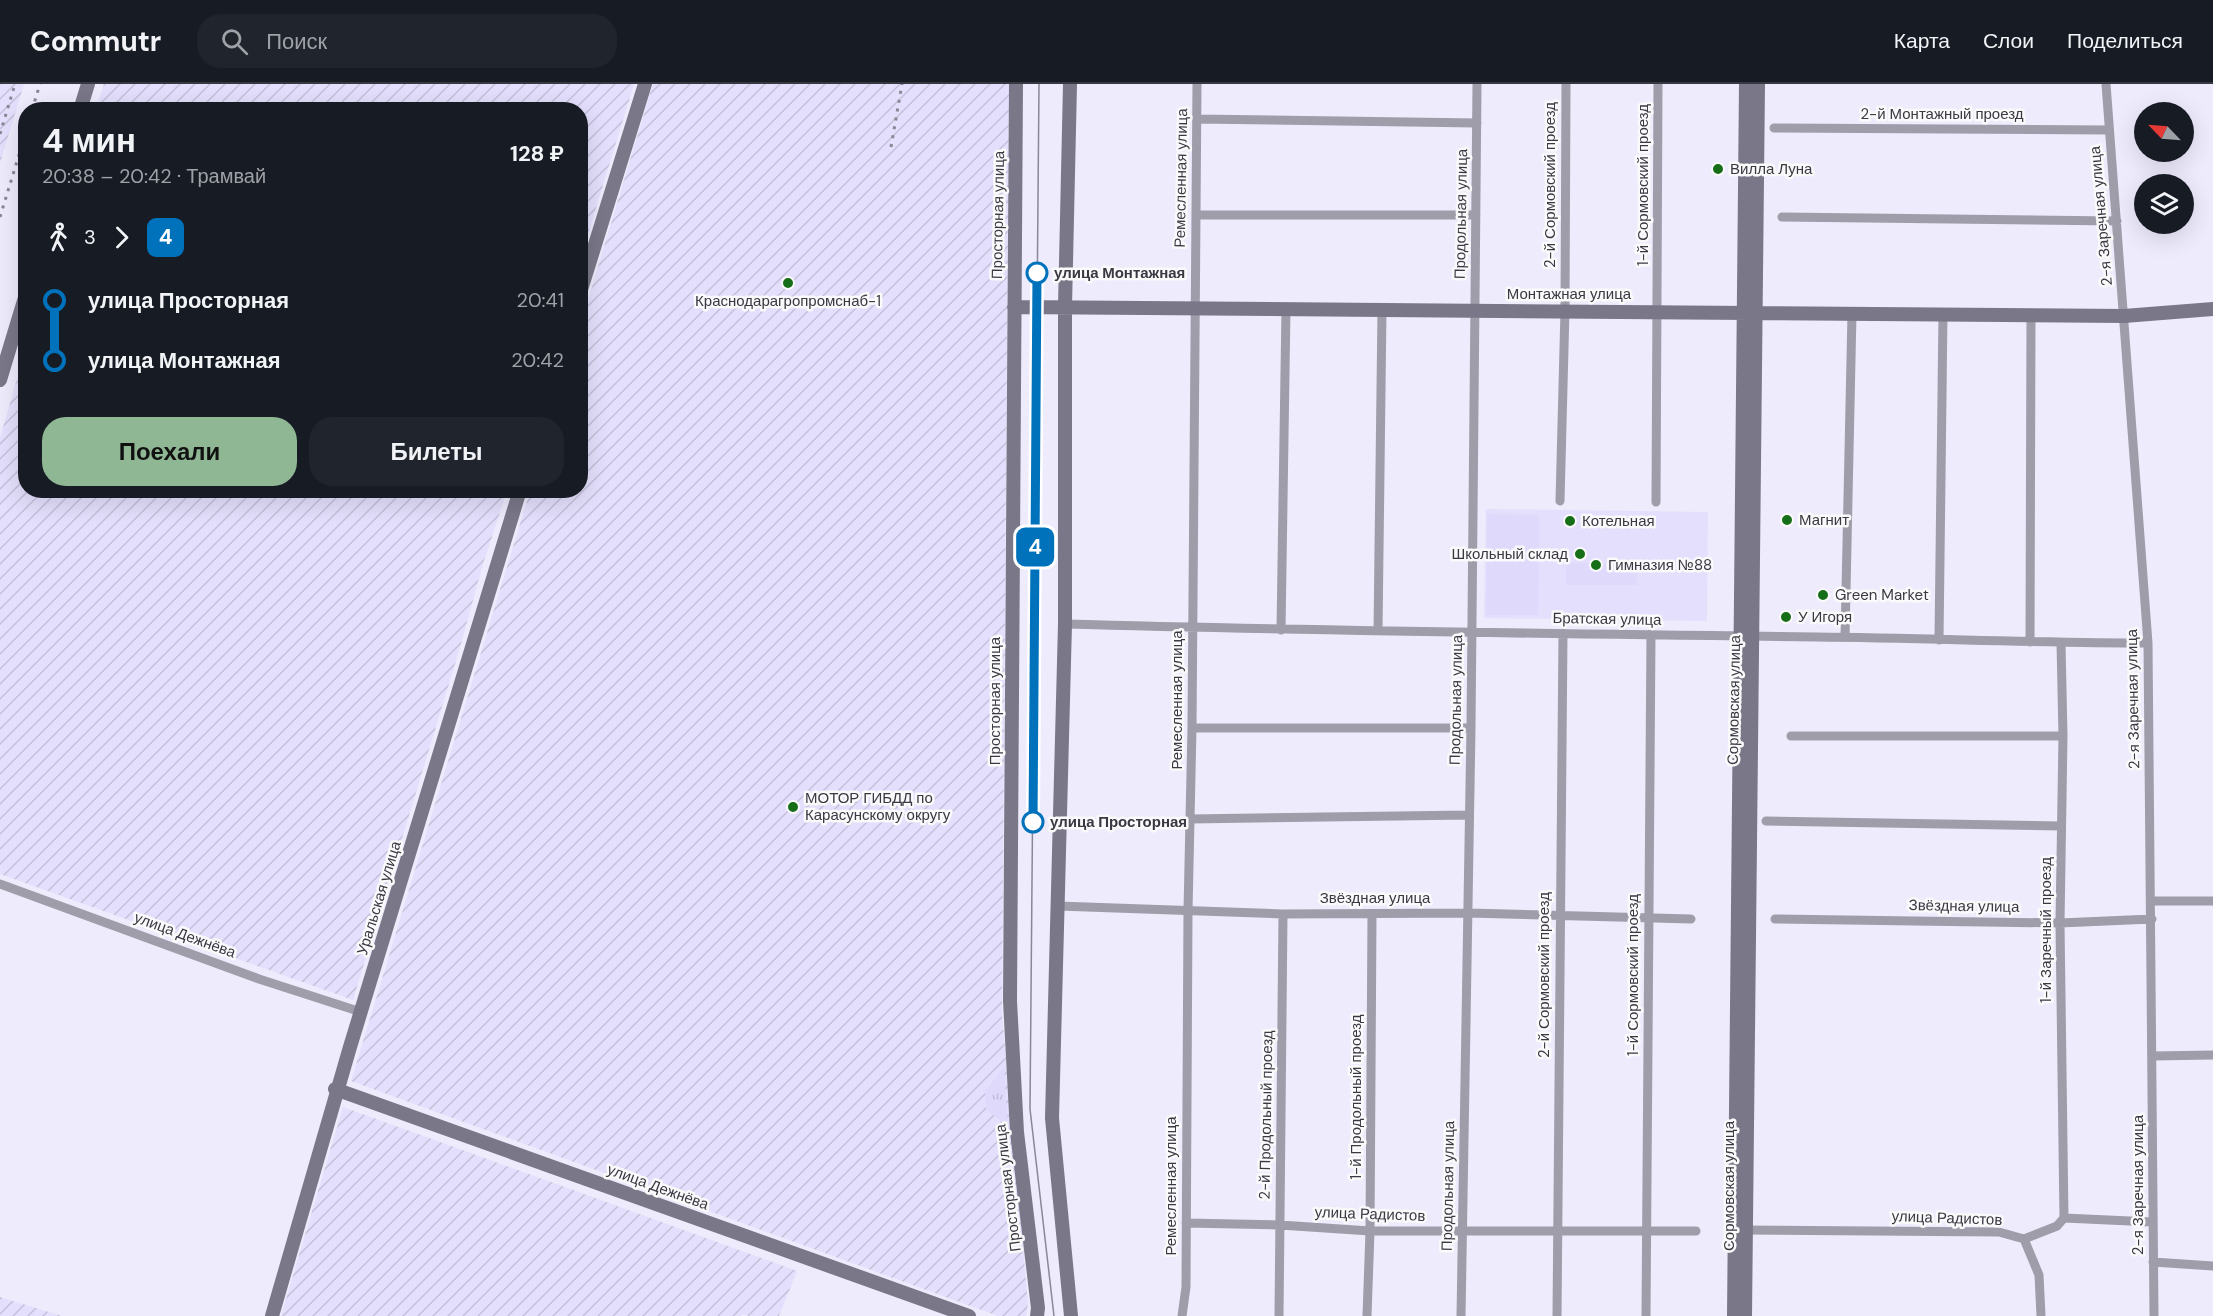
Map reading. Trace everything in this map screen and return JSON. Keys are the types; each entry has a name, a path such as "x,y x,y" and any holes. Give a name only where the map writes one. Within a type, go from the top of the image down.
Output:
{"street":[{"path":"82,102 88,84"},
{"path":"588,256 643,84"},
{"path":"588,266 643,84"},
{"name":"Просторная улица","path":"1016,84 1010,1001 1017,1132 1038,1308 1037,1316"},
{"path":"1070,84 1065,307 1065,624 1052,1118 1071,1316"},
{"name":"Ремесленная улица","path":"1182,1316 1186,1287 1197,84"},
{"name":"Продольная улица","path":"1461,1316 1471,728 1477,84"},
{"name":"2-й Сормовский проезд","path":"1560,501 1565,310 1566,84"},
{"name":"1-й Сормовский проезд","path":"1656,502 1658,84"},
{"name":"Сормовская улица","path":"1734,1316 1740,1231 1749,312 1746,84"},
{"name":"Сормовская улица","path":"1749,312 1758,84"},
{"name":"2-я Заречная улица","path":"2106,84 2148,643 2154,1316"},
{"path":"1197,119 1477,123"},
{"name":"2-й Монтажный проезд","path":"1774,128 2109,130"},
{"path":"1196,215 1476,215"},
{"path":"1782,217 2117,221"},
{"name":"Монтажная улица","path":"1014,307 2124,316 2213,309"},
{"path":"1281,630 1286,309"},
{"path":"1378,631 1382,309"},
{"path":"1845,637 1852,313"},
{"path":"1939,640 1943,313"},
{"path":"2030,642 2031,315"},
{"path":"0,380 18,320"},
{"name":"Уральская улица","path":"271,1316 336,1090 516,498"},
{"name":"Братская улица","path":"1065,624 1281,630 2148,643"},
{"name":"2-й Сормовский проезд","path":"1557,1316 1563,633"},
{"name":"1-й Сормовский проезд","path":"1646,1316 1651,634"},
{"name":"1-й Заречный проезд","path":"2061,643 2063,736 2060,922 2064,1218"},
{"path":"1192,728 1471,728"},
{"path":"1791,736 2063,736"},
{"path":"1190,819 1469,815"},
{"path":"1766,821 2061,826"},
{"name":"улица Дежнёва","path":"0,884 248,975 360,1012"},
{"path":"2151,901 2213,901"},
{"name":"Звёздная улица","path":"1058,906 1283,914 1559,914 1691,919"},
{"name":"2-й Продольный проезд","path":"1279,1316 1283,914"},
{"name":"1-й Продольный проезд","path":"1367,1316 1370,1231 1371,914"},
{"name":"Звёздная улица","path":"1775,919 2060,922 2152,919"},
{"path":"2152,1056 2213,1055"},
{"name":"улица Дежнёва","path":"336,1090 969,1316"},
{"path":"2041,1316 2039,1275 2024,1239 2057,1227 2064,1218 2152,1222"},
{"name":"улица Радистов","path":"1186,1224 1280,1225 1370,1231 1696,1231"},
{"name":"Сормовская улица","path":"1740,1231 1745,1316"},
{"name":"улица Радистов","path":"1740,1231 1999,1232 2024,1239"},
{"path":"2153,1262 2213,1266"}],"shaded area":[{"path":"0,84 24,84 18,102 0,163"},
{"path":"104,84 634,84 588,234 588,102 98,102"},
{"path":"653,84 1009,84 1002,1014 1028,1304 1026,1316 998,1316 351,1081 528,498 588,498 588,300"},
{"path":"18,375 18,498 505,498 353,1000 0,874 0,438"},
{"name":"Гимназия №88","path":"1486,509 1708,512 1707,621 1484,618"},
{"path":"343,1107 797,1271 779,1316 742,1314 741,1316 281,1316"},
{"path":"0,1297 62,1316 0,1316"}],"green space":[{"path":"1487,514 1539,515 1538,615 1486,615"},
{"path":"1566,563 1637,564 1637,585 1566,585"},
{"path":"1004,1067 1008,1127 986,1109 985,1091"}],"tram line":[{"path":"1039,84 1030,1109 1054,1316"},
{"name":"4","path":"1033,822 1037,273"}],"railway":[{"path":"0,134 15,84"},
{"path":"34,102 40,84"},
{"path":"891,147 902,84"},
{"path":"0,217 18,158"}],"place":[{"name":"Вилла Луна","path":"1718,169"},
{"name":"улица Монтажная","path":"1037,273"},
{"name":"Краснодарагропромснаб-1","path":"788,283"},
{"name":"Магнит","path":"1787,520"},
{"name":"Котельная","path":"1570,521"},
{"name":"Школьный склад","path":"1580,554"},
{"name":"Гимназия №88","path":"1596,565"},
{"name":"Green Market","path":"1823,595"},
{"name":"У Игоря","path":"1786,617"},
{"name":"МОТОР ГИБДД по Карасунскому округу","path":"793,807"},
{"name":"улица Просторная","path":"1033,822"}]}
